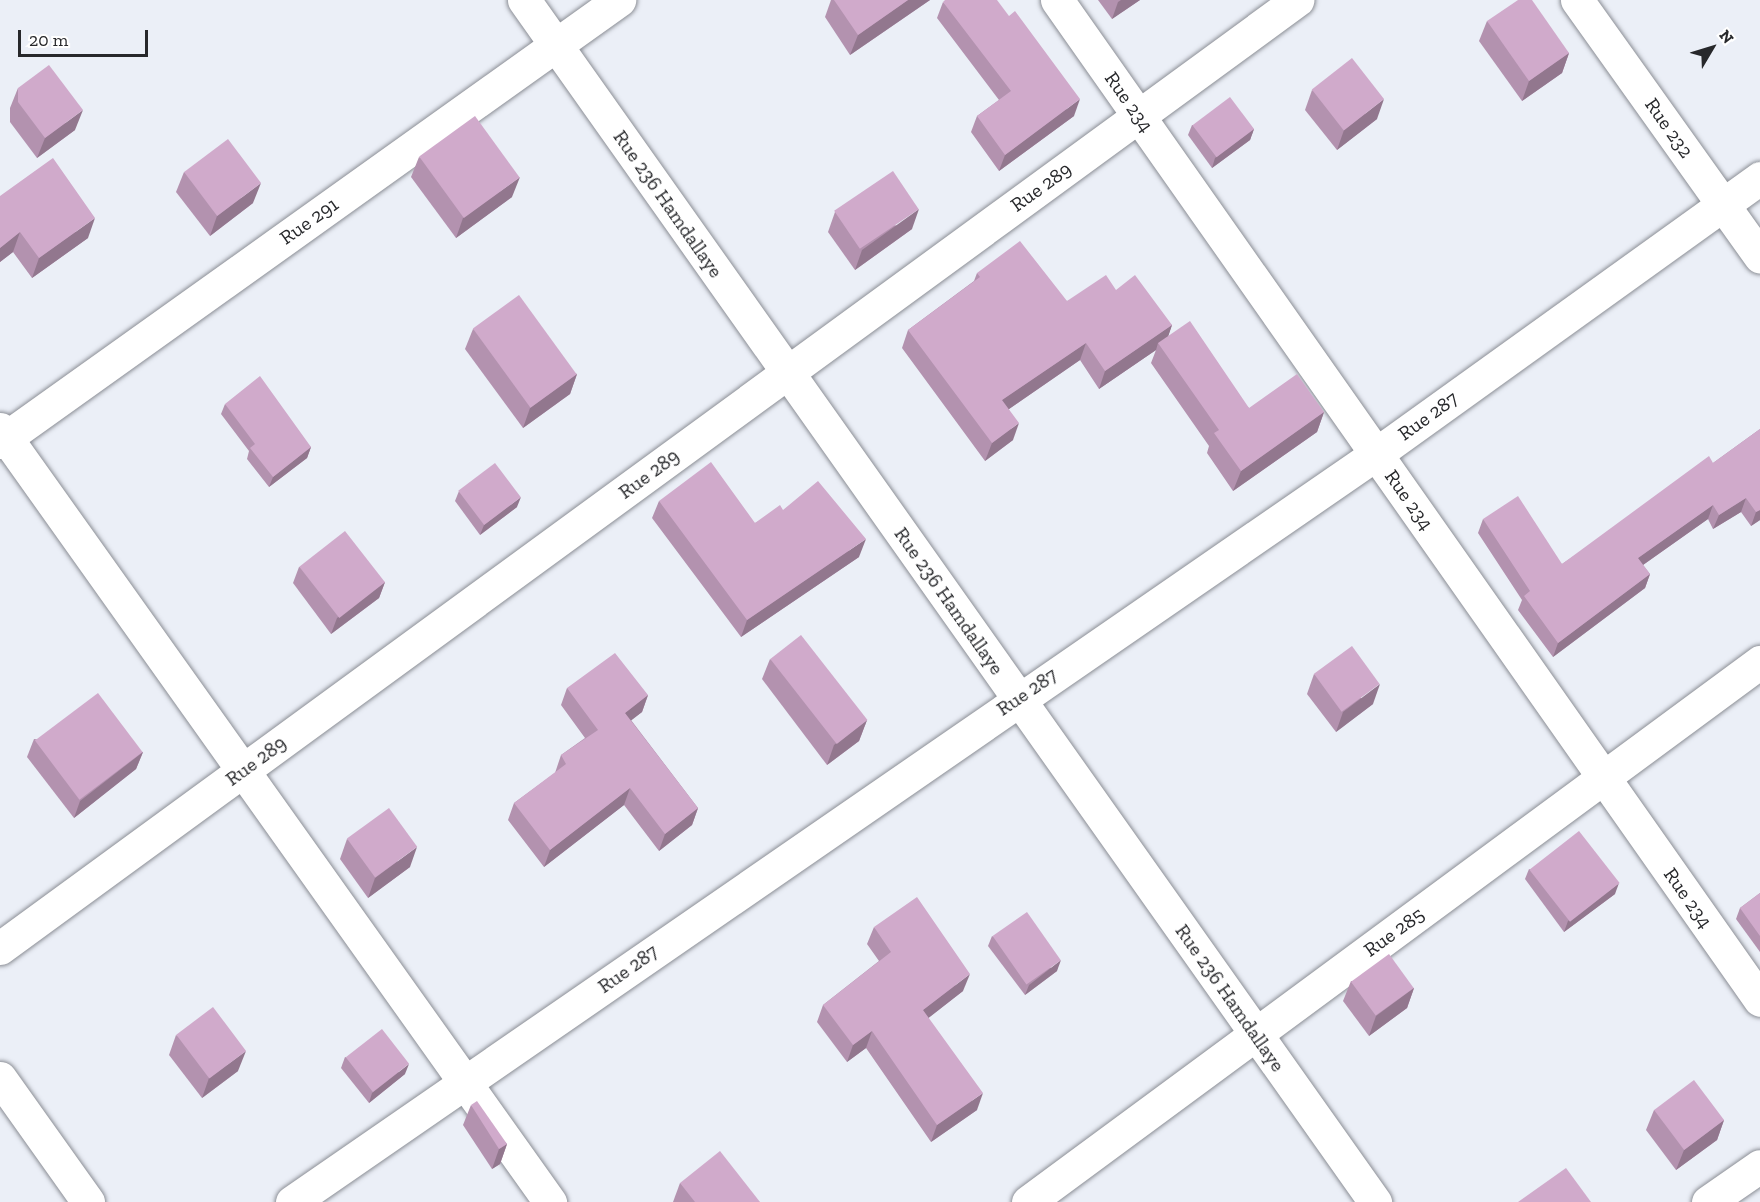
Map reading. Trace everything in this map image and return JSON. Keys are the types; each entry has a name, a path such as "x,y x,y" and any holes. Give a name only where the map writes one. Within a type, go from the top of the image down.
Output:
{"street":[{"name":"Rue 236 Hamdallaye","path":"524,0 1375,1202"},
{"name":"Rue 291","path":"2,436 619,0"},
{"name":"Rue 234","path":"1057,0 1760,1000"},
{"name":"Rue 289","path":"0,948 1298,0"},
{"name":"Rue 232","path":"1577,0 1760,257"},
{"name":"Rue 287","path":"292,1202 1018,698 1376,454 1760,178"},
{"path":"2,436 550,1202"},
{"name":"Rue 285","path":"1028,1202 1760,662"},
{"path":"0,1078 88,1202"},
{"path":"1708,1202 1760,1166"}],"building":[{"path":"834,0 908,0 858,35"},
{"path":"945,0 997,0 1009,16 1015,11 1080,99 1005,155 977,116 1011,91 943,2"},
{"path":"1518,0 1532,0 1569,53 1529,81 1487,21"},
{"path":"1352,58 1384,99 1344,130 1312,89"},
{"path":"49,65 83,110 45,138 18,102 18,88"},
{"path":"1230,97 1254,129 1217,157 1192,125"},
{"path":"475,116 520,177 464,218 419,157"},
{"path":"228,139 261,183 217,216 184,172"},
{"path":"53,158 95,218 39,258 20,232 0,248 0,196"},
{"path":"893,171 919,209 860,249 834,211"},
{"path":"1020,241 1067,301 1106,275 1116,290 1135,275 1172,325 1105,371 1086,343 1002,400 1019,423 992,443 908,330 980,277 977,273"},
{"path":"519,295 577,374 530,408 473,329"},
{"path":"1190,321 1249,408 1297,374 1324,412 1241,471 1214,433 1219,430 1158,343"},
{"path":"260,376 311,447 273,477 250,448 255,444 225,404"},
{"path":"1760,429 1760,510 1756,512 1746,498 1719,515 1713,505 1638,558 1650,574 1558,643 1524,596 1530,591 1483,519 1518,496 1562,564 1709,456 1713,463"},
{"path":"711,462 755,523 780,505 783,510 818,481 866,539 747,620 659,501"},
{"path":"495,463 521,497 484,525 458,491"},
{"path":"345,531 385,582 339,618 299,567"},
{"path":"801,635 867,720 837,744 770,659"},
{"path":"1352,646 1380,684 1342,712 1314,674"},
{"path":"615,653 648,695 625,713 698,808 665,834 630,788 550,850 514,803 566,764 561,755 598,730 567,688"},
{"path":"98,693 143,752 79,800 35,741"},
{"path":"389,808 417,847 375,877 347,839"},
{"path":"1579,831 1620,883 1570,922 1529,870"},
{"path":"1760,893 1760,936 1740,908"},
{"path":"917,897 970,974 923,1010 983,1093 937,1125 872,1031 853,1045 823,1005 891,952 874,927"},
{"path":"1027,912 1061,960 1026,984 993,936"},
{"path":"1389,954 1414,988 1376,1016 1351,982"},
{"path":"213,1007 246,1051 209,1079 176,1035"},
{"path":"382,1029 409,1064 373,1092 346,1057"},
{"path":"1694,1080 1724,1120 1684,1150 1654,1110"},
{"path":"477,1101 507,1144 499,1149 471,1105"},
{"path":"720,1151 760,1202 695,1202 680,1183"},
{"path":"1566,1168 1591,1202 1518,1202"}]}
